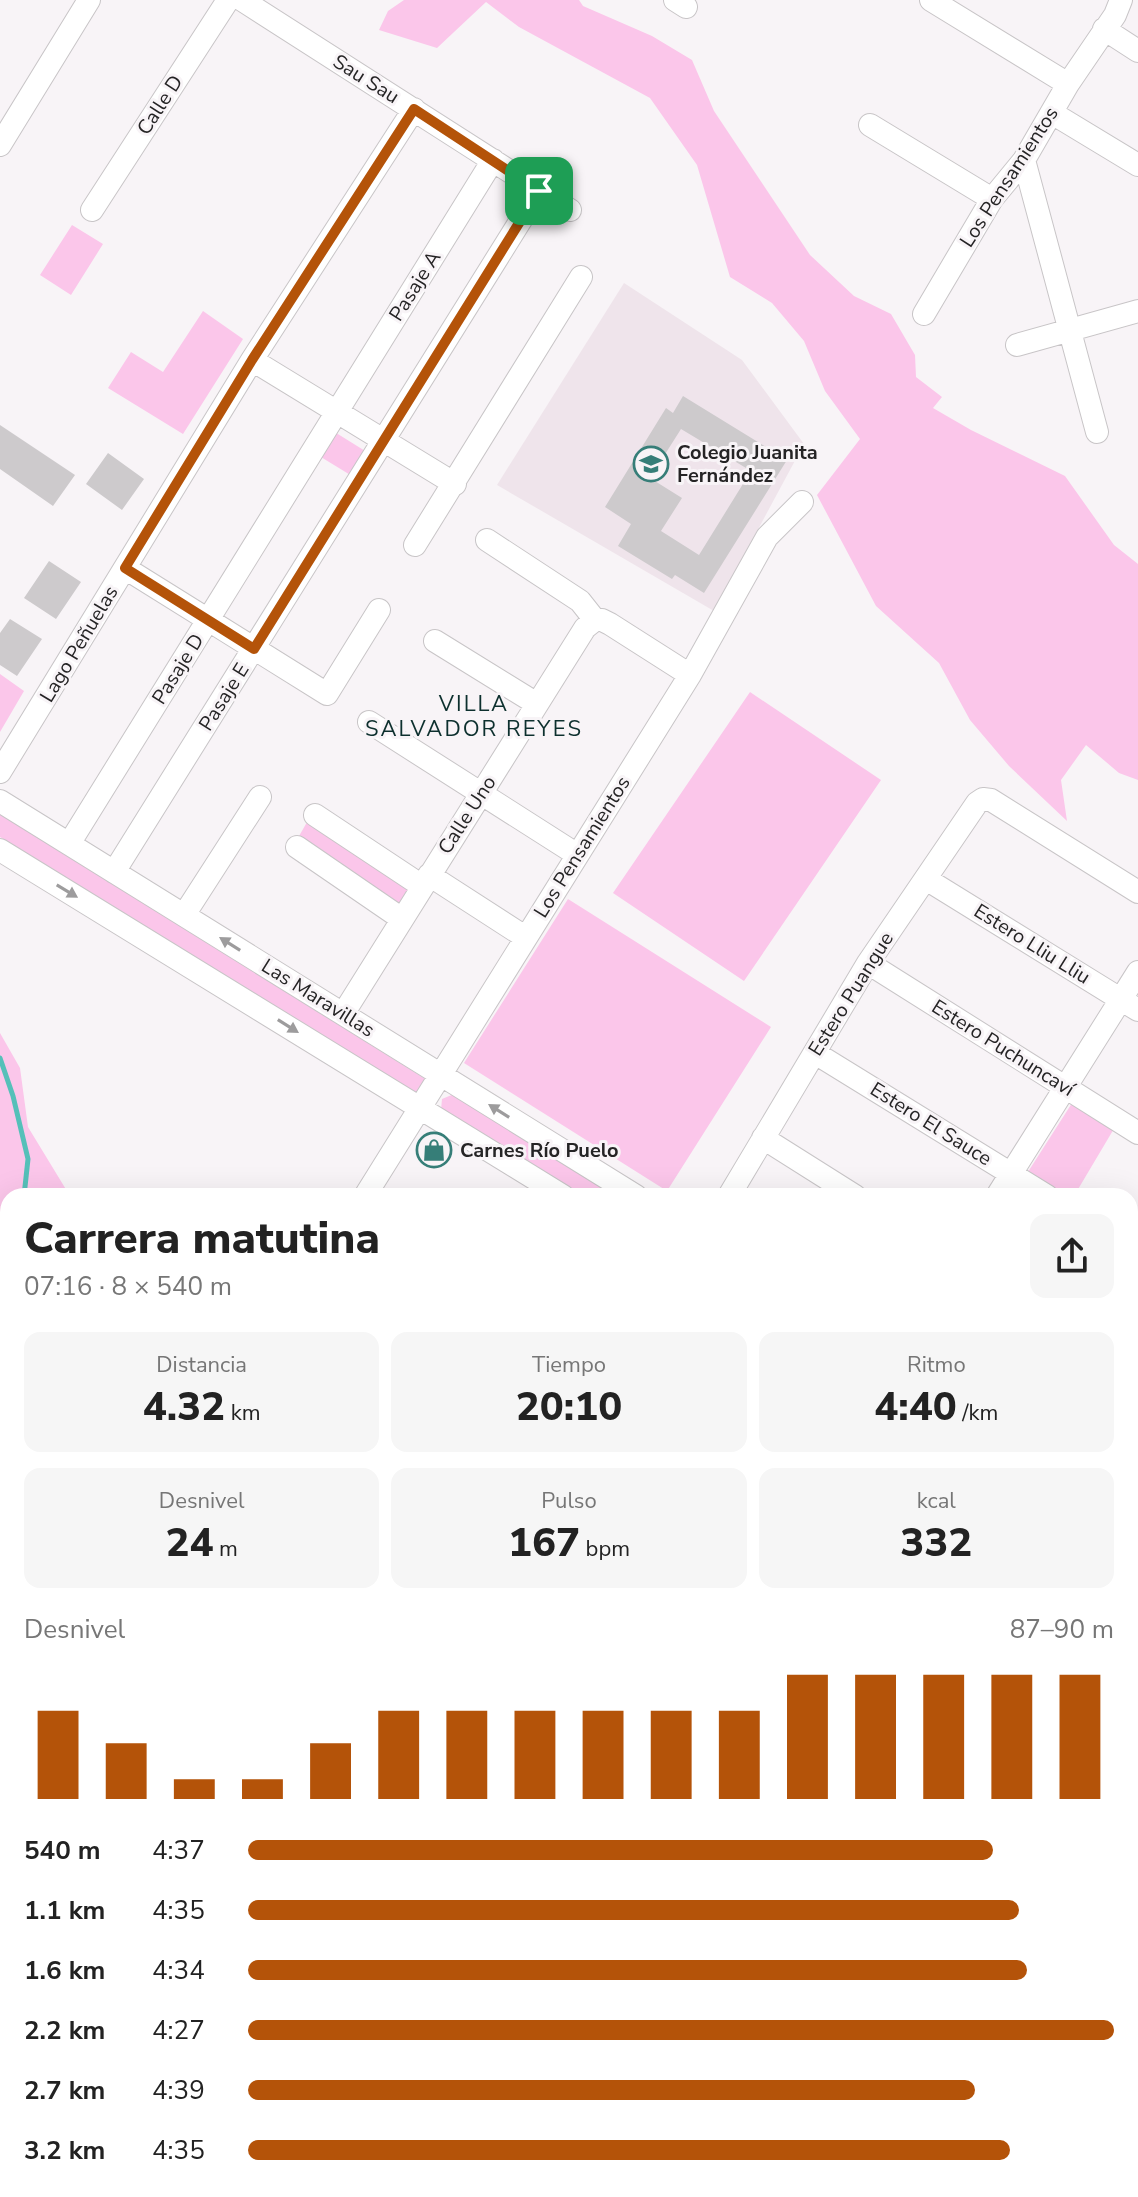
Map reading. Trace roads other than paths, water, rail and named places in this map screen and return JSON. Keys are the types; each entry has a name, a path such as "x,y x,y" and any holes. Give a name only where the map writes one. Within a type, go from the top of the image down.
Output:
{"street":[{"path":"3,133 89,0"},
{"name":"Calle D","path":"92,210 228,0"},
{"name":"Sau Sau","path":"242,0 570,210"},
{"path":"931,0 1068,84"},
{"name":"Los Pensamientos","path":"924,314 992,199 1024,160 1068,84 1115,15 1121,0"},
{"path":"1104,29 1138,51"},
{"name":"Lago Peñuelas","path":"0,772 252,360 414,109"},
{"path":"1052,113 1138,165"},
{"path":"870,125 992,199"},
{"name":"Pasaje A","path":"337,412 493,160"},
{"path":"1024,160 1097,432"},
{"name":"Pasaje E","path":"114,872 539,191"},
{"path":"415,545 581,277"},
{"path":"1017,345 1138,311"},
{"path":"252,360 455,484"},
{"name":"Pasaje D","path":"69,844 337,412"},
{"name":"Los Pensamientos","path":"371,1188 690,675 767,537 802,502"},
{"path":"487,540 580,601 595,620 610,624 690,675"},
{"path":"125,568 327,694 379,610"},
{"name":"Calle Uno","path":"343,1014 585,628 595,620"},
{"path":"435,641 537,704"},
{"path":"369,722 576,854"},
{"path":"184,915 260,797"},
{"name":"Estero Puangue","path":"734,1188 868,963 977,803 983,799 991,800 1138,892"},
{"name":"Las Maravillas","path":"0,801 623,1188"},
{"path":"315,815 525,937"},
{"path":"297,847 402,919"},
{"name":"Las Maravillas","path":"0,850 550,1188"},
{"name":"Estero Lliu Lliu","path":"926,879 1129,1005"},
{"name":"Estero Puchuncaví","path":"868,963 1138,1133"},
{"path":"1002,1188 1064,1088 1129,1005 1138,972"},
{"name":"Estero El Sauce","path":"815,1053 1034,1188"},
{"path":"763,1138 842,1188"}],"waterway":[{"path":"0,1058 28,1159 25,1188"}],"place":[{"name":"Colegio Juanita Fernández","path":"651,464"},
{"name":"Carnes Río Puelo","path":"434,1150"}],"district":[{"name":"VILLA SALVADOR REYES","path":"474,716"}]}
